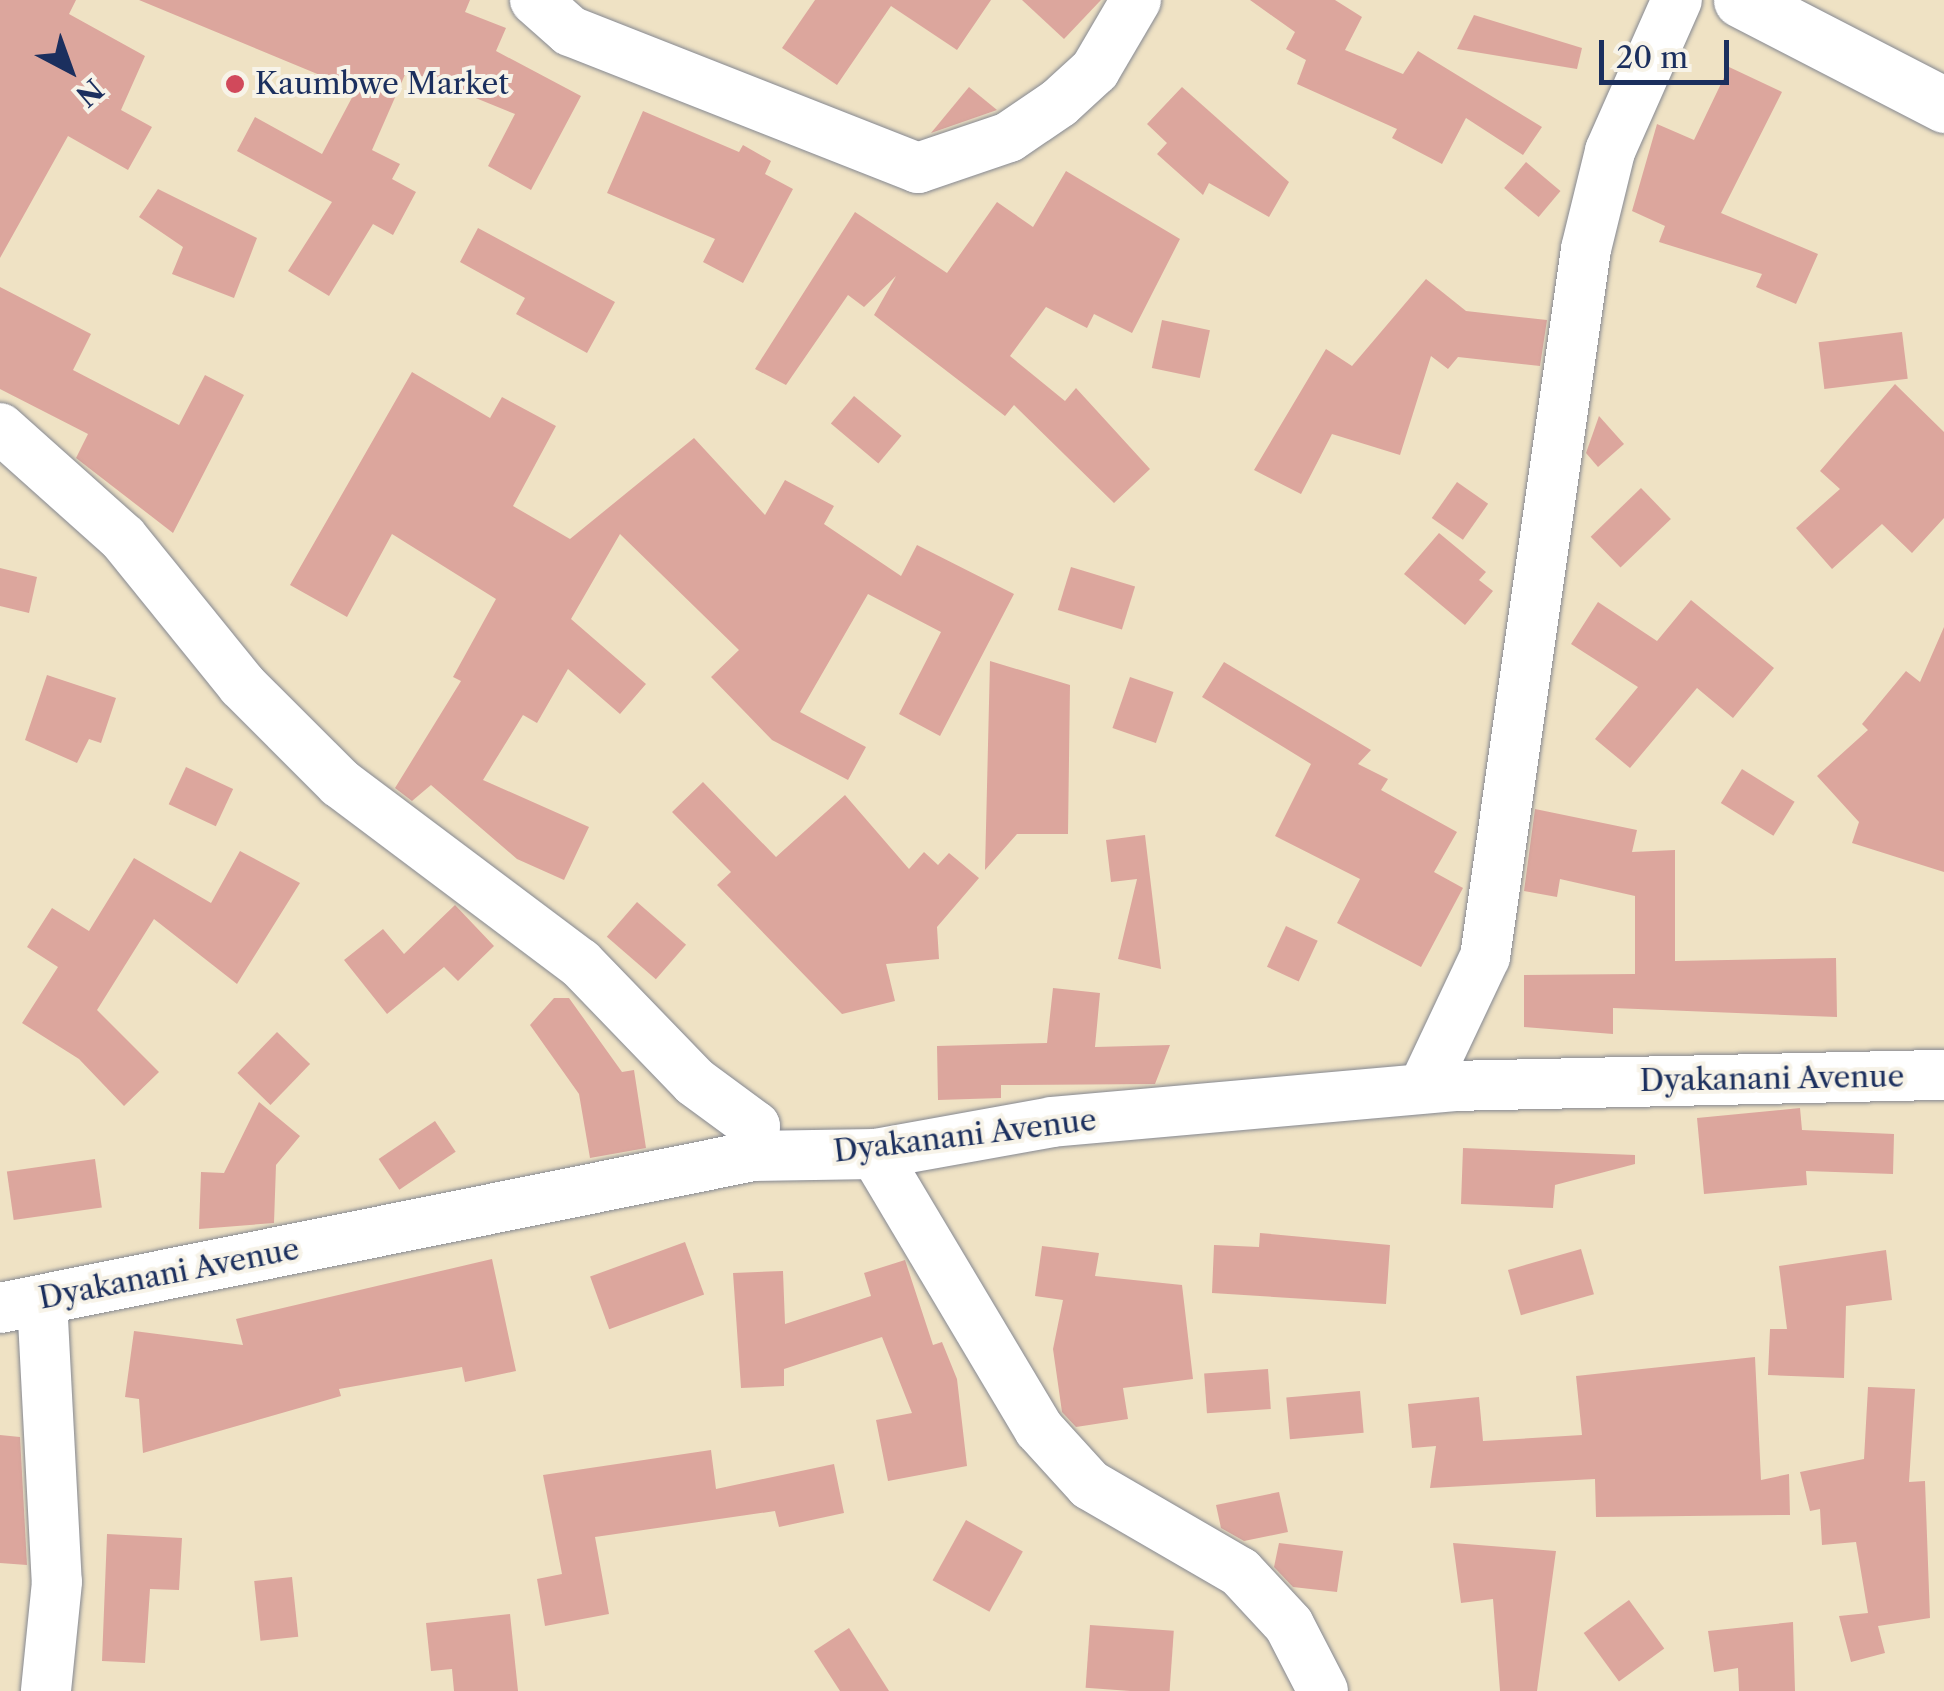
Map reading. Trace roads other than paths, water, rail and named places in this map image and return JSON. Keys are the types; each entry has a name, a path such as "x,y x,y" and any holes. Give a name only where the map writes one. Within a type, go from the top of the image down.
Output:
{"street":[{"path":"535,0 570,31 918,168 1009,138 1059,103 1095,70 1136,0"},
{"path":"1423,1088 1486,957 1586,250 1610,152 1677,0"},
{"path":"1741,0 1944,105"},
{"path":"0,428 123,538 242,685 340,783 580,963 695,1082 755,1126 754,1156"},
{"name":"Dyakanani Avenue","path":"21,1304 754,1156 874,1154 1052,1122 1423,1088 1944,1075"},
{"path":"874,1154 1039,1429 1090,1486 1240,1572 1290,1625 1323,1691"},
{"path":"21,1304 56,1582 46,1691"}],"place":[{"name":"Kaumbwe Market","path":"235,84"}]}
